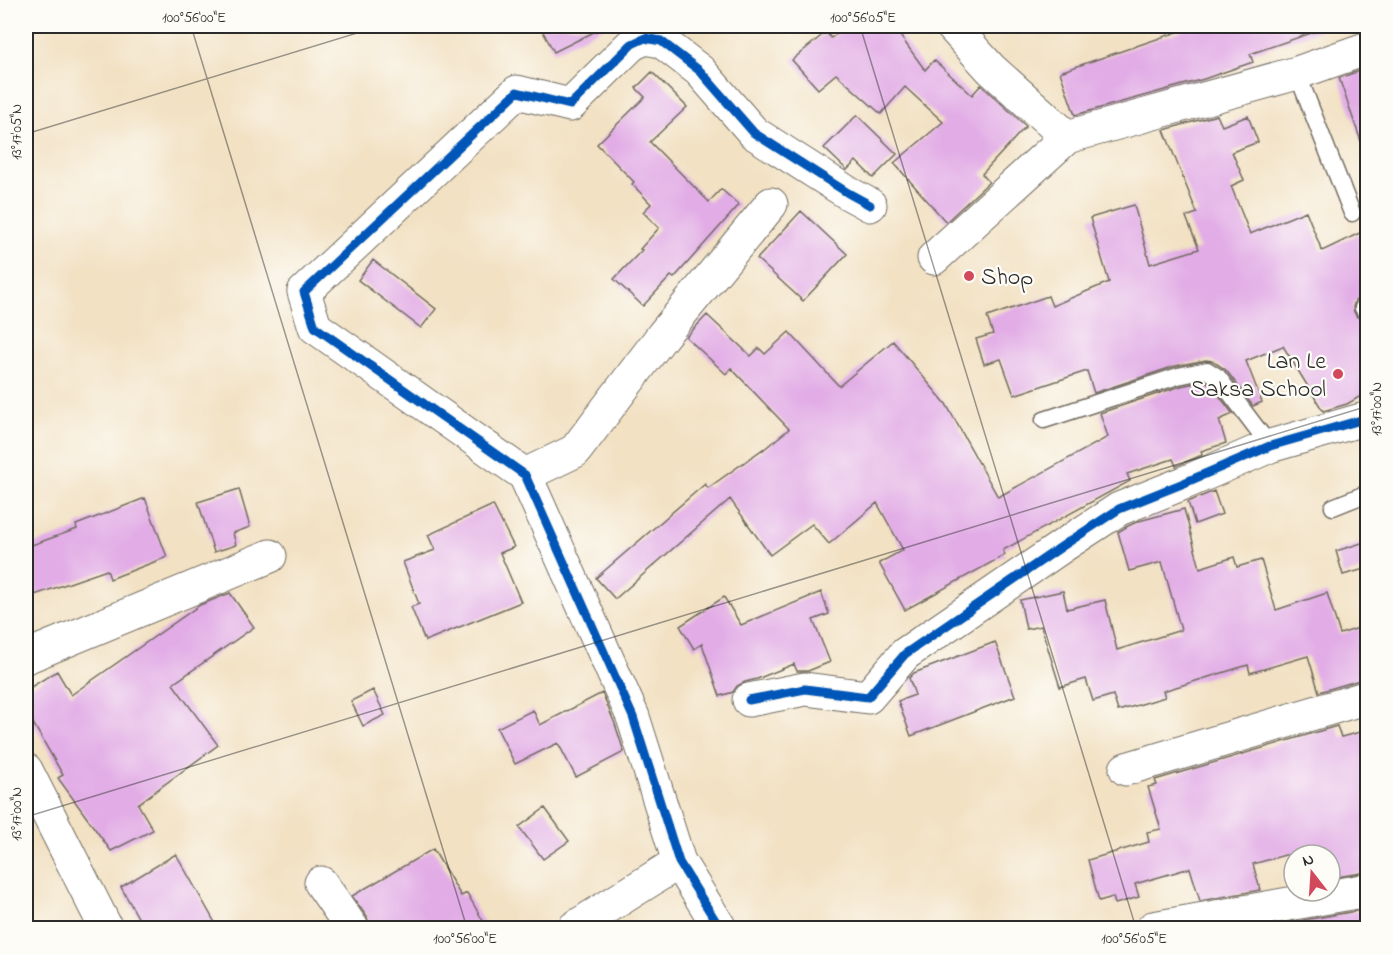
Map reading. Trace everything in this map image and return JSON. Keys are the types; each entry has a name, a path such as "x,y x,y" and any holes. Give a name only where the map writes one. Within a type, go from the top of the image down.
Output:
{"street":[{"path":"952,26 992,69 1067,137"},
{"path":"720,928 679,862 633,717 525,475 315,327 304,292 517,92 570,105 632,44 645,38 661,41 700,71 754,133 870,205"},
{"path":"934,258 1067,137 1297,73 1368,48"},
{"path":"525,475 575,451 663,335 771,204"},
{"path":"749,700 805,689 868,696 905,654 1119,509 1269,446 1368,418"},
{"path":"26,657 270,556"},
{"path":"1126,769 1368,697"},
{"path":"28,782 106,928"},
{"path":"574,928 679,862"},
{"path":"321,884 352,928"},
{"path":"1153,928 1368,890"}],"lane":[{"path":"1297,73 1352,213"},
{"path":"1044,420 1178,376 1207,370 1218,377 1269,446"},
{"path":"1333,507 1368,493"}],"building":[{"path":"540,26 606,26 554,52"},
{"path":"848,26 893,26 925,70 934,60 972,95 981,85 1026,126 982,174 989,182 946,222 894,163 943,122 905,87 881,114 836,74 818,89 792,60 826,32 831,38"},
{"path":"1195,26 1322,26 1323,29 1250,54 1253,62 1204,79 1075,115 1060,72"},
{"path":"1368,68 1368,149 1364,150 1339,78"},
{"path":"652,72 687,107 650,142 709,202 721,189 739,205 674,278 671,276 643,306 614,279 642,250 640,249 659,228 643,212 651,204 632,184 634,182 597,144 645,97 636,88"},
{"path":"857,115 897,154 873,178 856,161 847,170 824,148"},
{"path":"1217,115 1222,126 1248,116 1258,142 1232,152 1244,180 1231,186 1250,234 1306,211 1322,251 1368,229 1368,296 1359,298 1353,307 1357,317 1368,318 1368,392 1347,404 1323,411 1283,346 1246,361 1262,402 1253,406 1226,370 1213,361 1206,360 1175,366 1094,393 1087,371 1014,395 1001,359 984,364 976,339 993,334 987,317 1048,296 1052,306 1109,282 1090,218 1134,205 1150,264 1199,249 1186,217 1197,213 1164,130"},
{"path":"801,211 847,254 803,301 757,259"},
{"path":"373,260 436,309 421,328 358,280"},
{"path":"707,315 751,356 759,348 765,354 789,332 839,386 893,341 946,404 998,497 1108,437 1100,413 1181,386 1205,381 1211,385 1233,414 1219,420 1226,443 1201,451 1202,455 1176,466 1173,459 1127,474 1130,481 1003,550 1005,555 905,610 879,563 903,550 877,503 829,544 812,524 770,555 730,499 615,599 596,578 705,484 708,488 789,429 731,368 726,374 686,337"},
{"path":"239,489 250,527 233,533 236,545 214,552 198,502"},
{"path":"1214,491 1222,514 1195,524 1188,502"},
{"path":"145,498 167,557 110,579 107,570 26,598 26,547 77,529 76,525"},
{"path":"493,505 514,547 500,553 521,602 425,641 411,607 419,604 403,562 435,550 428,535"},
{"path":"1184,509 1200,568 1234,557 1237,567 1261,560 1276,610 1327,593 1340,634 1368,625 1368,679 1319,692 1308,656 1250,673 1248,665 1163,691 1165,697 1118,711 1113,695 1093,701 1086,679 1060,687 1041,626 1026,629 1020,600 1063,591 1067,609 1105,600 1117,650 1181,630 1162,562 1129,571 1118,532 1139,521"},
{"path":"1368,541 1368,568 1343,575 1336,551"},
{"path":"821,592 829,614 813,620 830,662 808,671 797,671 794,664 745,682 737,686 733,692 720,696 702,644 694,649 680,626 724,597 741,625"},
{"path":"230,593 254,627 173,684 218,745 138,804 153,830 111,851 58,778 63,775 26,711 26,690 57,671 71,695 200,605"},
{"path":"995,642 1015,696 911,736 898,701 915,695 909,678 914,673"},
{"path":"373,690 385,715 363,726 351,701"},
{"path":"602,693 624,752 576,777 558,743 515,764 497,728 533,710 540,725"},
{"path":"1337,726 1341,737 1368,730 1368,872 1342,876 1342,843 1282,843 1282,856 1253,864 1260,890 1200,901 1190,868 1135,884 1139,897 1115,904 1113,897 1099,901 1088,860 1149,842 1147,832 1161,829 1148,787 1157,785 1155,780"},
{"path":"545,808 569,841 543,859 519,827"},
{"path":"433,849 461,896 467,893 487,928 370,928 367,917 352,896"},
{"path":"176,854 218,928 144,928 121,887"},
{"path":"1368,909 1368,928 1258,928"}],"cycle path":[{"path":"720,928 679,862 633,717 525,475 315,327 304,292 517,92 570,105 632,44 645,38 661,41 700,71 754,133 870,205"},
{"path":"749,700 805,689 868,697 905,654 1119,509 1270,446 1368,418"}],"place":[{"name":"Shop","path":"969,276"},
{"name":"Lan Le Saksa School","path":"1338,374"}]}
